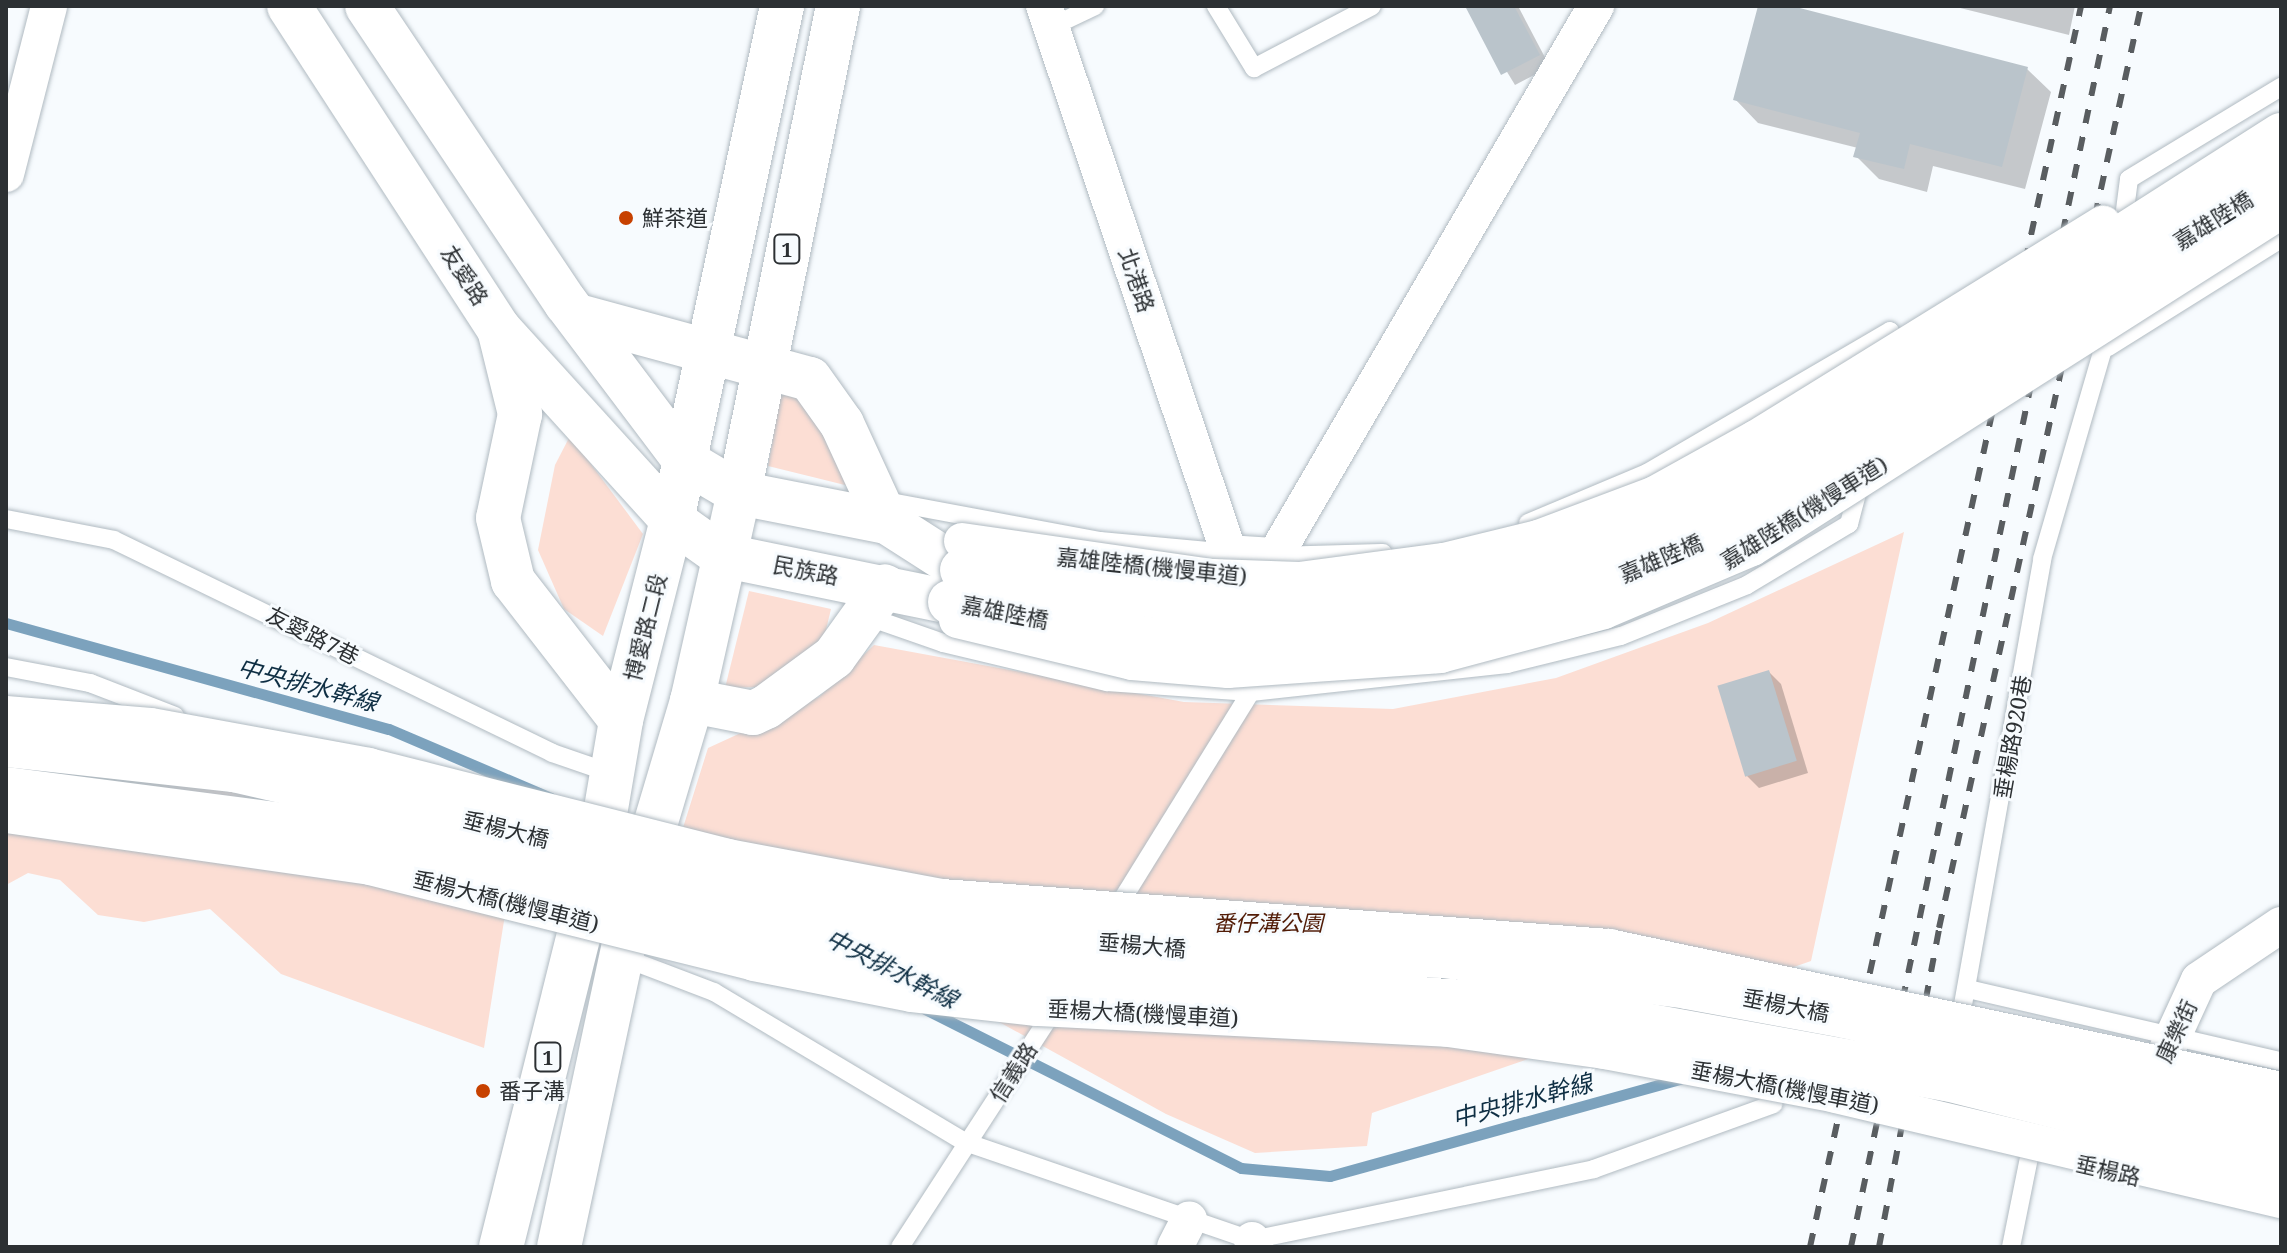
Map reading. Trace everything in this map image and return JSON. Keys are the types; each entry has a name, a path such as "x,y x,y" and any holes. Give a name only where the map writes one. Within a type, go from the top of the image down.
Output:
{"main road":[{"name":"友愛路","path":"289,6 499,329 672,520"},
{"path":"367,6 578,316 685,461 739,493 882,511"},
{"name":"博愛路二段","path":"501,1247 594,874 621,720 672,520 782,6"},
{"name":"1","path":"559,1247 625,958 636,889 692,701 721,555 739,493 838,6"},
{"name":"嘉雄陸橋","path":"953,582 1236,607 1394,596 1553,565 1693,511 2281,135"},
{"name":"嘉雄陸橋","path":"953,582 1147,639 1254,646 1388,635 1563,598 1683,552 1769,505 2281,178"},
{"path":"578,316 763,363 810,379 842,424 882,511 953,582"},
{"path":"499,329 520,414 498,518 513,581 621,720"},
{"name":"民族路","path":"672,520 721,555 873,600 953,582"},
{"path":"692,701 753,713 766,707 834,657 873,600"},
{"name":"垂楊大橋","path":"6,745 234,770 867,915 1195,950 1443,956 1687,987 1845,1016 2281,1121"},
{"name":"垂楊大橋","path":"6,789 346,833 750,929 993,970 1551,1008 1947,1079 2281,1163"}],"street":[{"path":"6,174 49,6"},
{"path":"1229,553 1275,556 1596,6"},
{"name":"北港路","path":"1048,16 1229,553"},
{"name":"嘉雄陸橋(機慢車道)","path":"953,582 1213,577 1299,580 1444,561 1538,538 1655,494 1756,438 2281,113"},
{"name":"嘉雄陸橋(機慢車道)","path":"953,582 1132,662 1228,670 1440,655 1604,611 1752,548 2281,211"},
{"path":"6,714 151,726 369,766 728,857 942,897 1609,947 2281,1090"},
{"name":"垂楊大橋(機慢車道)","path":"6,815 370,867 754,963 912,994 1037,1008 1448,1029 1604,1051 1836,1095 2281,1200"},
{"name":"康樂街","path":"2111,1170 2199,980 2281,925"}],"lane":[{"path":"1048,16 1095,6"},
{"path":"1216,6 1254,68 1372,6"},
{"name":"垂楊路920巷","path":"1935,1131 1968,989 2042,559 2108,347 2129,179 2281,87"},
{"path":"2108,347 2281,239"},
{"path":"873,600 943,643 1107,682 1251,692 1507,664 1621,636 1747,585 1849,524 1890,331 1647,473 1523,526 1423,552 1275,556"},
{"path":"882,511 1100,541 1229,553"},
{"name":"友愛路7巷","path":"6,519 114,540 611,784"},
{"path":"6,667 90,683 208,729 358,809 460,846 536,858 594,874"},
{"name":"信義路","path":"900,1247 965,1142 1085,963 1251,692"},
{"path":"625,958 714,992 965,1142 1182,1233 1254,1244 1594,1169 1774,1104"},
{"path":"1968,989 2281,1061"},
{"name":"垂楊路","path":"1935,1131 2281,1211"},
{"path":"2011,1247 2030,1153"}],"green space":[{"path":"781,392 808,403 849,486 768,466"},
{"path":"570,436 643,534 603,636 564,609 538,550 555,465"},
{"name":"番仔溝公園","path":"1904,532 1811,961 1372,1113 1367,1146 1255,1153 1166,1114 894,964 682,831 708,748 819,697 874,645 1184,702 1393,709 1556,678 1708,623"},
{"path":"749,591 831,609 823,642 760,687 725,688"},
{"path":"6,711 133,726 509,889 484,1048 281,974 210,909 144,922 98,915 60,880 28,873 6,885"}],"building":[{"path":"1465,6 1514,6 1540,55 1501,75"},
{"path":"1758,6 1792,6 2028,67 2002,167 1910,144 1904,169 1853,157 1860,133 1733,100"},
{"path":"1769,670 1797,761 1745,777 1717,686"}],"waterway":[{"name":"中央排水幹線","path":"6,623 389,729 551,798"},
{"name":"中央排水幹線","path":"925,1009 1241,1168 1330,1176 1680,1079"}],"railway":[{"path":"1810,1247 2081,6"},
{"path":"1851,1247 2110,6"},
{"path":"1879,1247 1939,928 2141,6"}],"place":[{"name":"鮮茶道","path":"626,218"},
{"name":"番子溝","path":"483,1091"}]}
